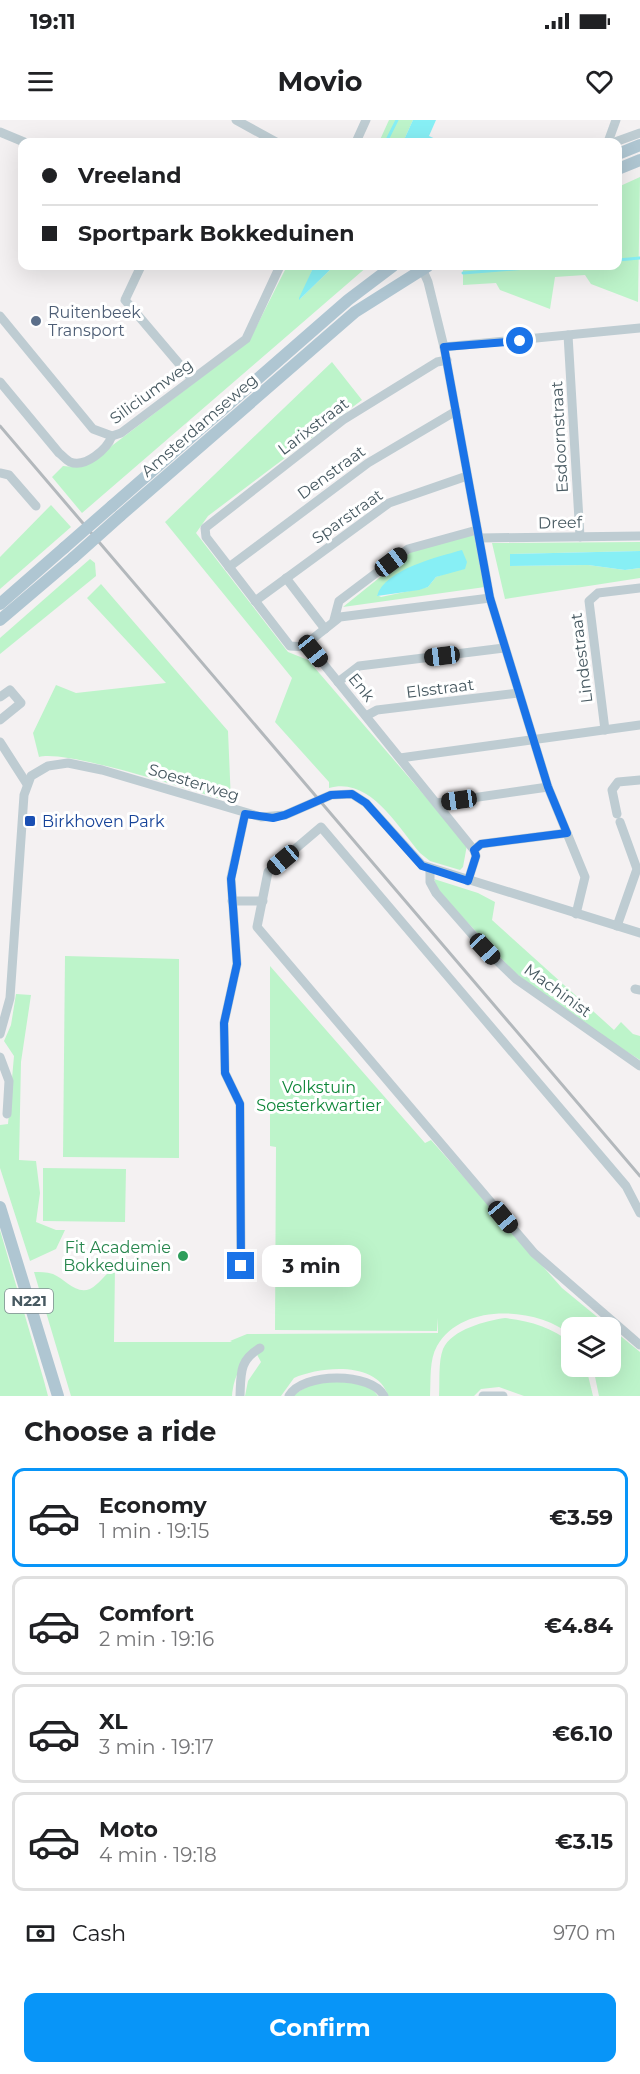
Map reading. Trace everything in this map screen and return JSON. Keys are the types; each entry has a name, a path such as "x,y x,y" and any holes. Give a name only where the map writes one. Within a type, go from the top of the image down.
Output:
{"main road":[{"path":"622,153 640,146"},
{"path":"622,167 640,160"},
{"name":"Amsterdamseweg","path":"0,604 348,300 388,270"},
{"name":"Amsterdamseweg","path":"0,620 337,327 420,270"},
{"name":"N221","path":"0,1207 58,1396"}],"street":[{"path":"236,120 269,138"},
{"path":"358,138 366,120"},
{"path":"609,138 616,120"},
{"path":"0,132 18,140"},
{"path":"622,139 640,133"},
{"path":"139,270 125,300 192,379"},
{"name":"Siliciumweg","path":"0,316 93,429 112,436 121,433 246,339 278,270"},
{"path":"425,270 447,360 490,598 548,787 585,877 576,914"},
{"path":"444,347 640,328"},
{"name":"Esdoornstraat","path":"568,335 580,537"},
{"name":"Larixstraat","path":"205,528 343,420 437,362 447,360"},
{"path":"0,382 59,453 70,462 84,462 108,446 112,436"},
{"name":"Denstraat","path":"229,567 368,463 456,411"},
{"path":"0,473 9,475 36,506"},
{"name":"Sparstraat","path":"255,601 389,503 467,476"},
{"name":"Enk","path":"205,528 206,537 290,646 306,647 313,651 474,850"},
{"name":"Dreef","path":"306,647 334,620 339,601 408,549 478,534 640,536"},
{"path":"286,578 325,629"},
{"name":"Lindestraat","path":"605,730 589,601 598,593 640,588"},
{"path":"334,620 340,616 490,598"},
{"path":"338,682 359,666 504,648"},
{"path":"0,697 10,690 21,703 0,720"},
{"name":"Elsstraat","path":"366,716 377,710 518,693"},
{"path":"400,758 640,725"},
{"path":"0,742 27,784 0,1034"},
{"name":"Soesterweg","path":"27,784 31,776 41,769 68,763 102,770 245,814 273,818 331,795 352,794 366,803 407,851 430,869 640,933"},
{"path":"617,926 637,869 612,790 618,782 640,780"},
{"path":"436,803 548,787"},
{"path":"241,1266 246,1152 240,1104 225,1073 224,1023 237,964 232,901 233,869 245,814"},
{"path":"640,1213 626,1186 321,828 268,872 257,927 534,1253 640,1345"},
{"path":"468,881 476,856 474,850 481,844 567,833"},
{"name":"Machinist","path":"430,869 430,882 436,893 501,965 535,995 640,1066"},
{"path":"232,901 262,901"},
{"path":"0,1057 9,1081 7,1114"},
{"path":"240,1396 241,1365 249,1354 260,1348"},
{"path":"289,1396 298,1384 313,1378 354,1380 375,1385 384,1396"},
{"path":"483,1396 494,1394 503,1396"}],"green space":[{"path":"389,120 413,120 405,138 381,138"},
{"path":"640,177 638,302 591,284 585,275 555,277 550,309 500,290 496,283 463,285 463,270 622,270 622,185"},
{"path":"285,270 312,270 300,299 330,270 363,270 82,513 52,477 63,466 74,467 88,464 249,341"},
{"path":"332,362 362,400 208,516 196,533 288,652 308,660 467,845 463,867 460,870 430,861 420,853 382,806 370,796 357,789 344,786 329,788 329,782 275,722 292,678 165,522"},
{"path":"51,505 71,527 0,589 0,557"},
{"path":"474,535 485,587 343,607 415,549","holes":["467,566 436,577 428,587 381,597 377,595"]},
{"path":"640,542 640,551 510,554 510,566 588,565 625,570 640,568 640,578 505,599 492,543"},
{"path":"90,559 95,563 96,576 0,654 0,638"},
{"path":"101,584 228,731 231,802 102,765 54,756 39,757 33,733 56,685 76,693 166,683 87,598"},
{"path":"434,879 478,893 495,902 492,920 614,1030 621,1022 633,1034 640,1036 640,1060 576,1020 514,972 438,891"},
{"path":"65,956 179,959 179,1158 63,1157"},
{"name":"Volkstuin Soesterkwartier","path":"270,966 425,1143 431,1140 562,1288 597,1317 561,1317 561,1329 539,1319 520,1315 481,1316 464,1322 449,1332 437,1346 431,1370 430,1396 388,1396 382,1385 373,1377 347,1369 333,1369 294,1378 281,1396 245,1396 248,1381 261,1362 255,1351 239,1371 234,1382 232,1396 71,1396 34,1272 53,1274 75,1288 85,1290 94,1287 115,1268 114,1342 232,1342 230,1341 247,1334 438,1333 438,1318 437,1331 275,1330 276,1147 270,1146"},
{"path":"16,994 31,995 21,1062 19,1160 36,1161 40,1193 36,1222 56,1230 65,1230 56,1249 30,1261 0,1168 0,1125 8,1124 14,1056 4,1041 11,1025"},
{"path":"43,1168 126,1169 125,1222 43,1221"},
{"path":"0,1230 44,1381 48,1396 0,1396"},
{"path":"505,1318 523,1321 561,1336 561,1377 588,1377 593,1396 524,1396 499,1387 481,1389 474,1396 439,1396 440,1360 447,1342 470,1327"},
{"path":"621,1336 640,1352 640,1396 599,1396 595,1377 621,1377"},
{"path":"317,1380 367,1383 378,1396 292,1396"}],"water":[{"path":"413,120 436,120 429,136 433,138 405,138"},
{"path":"312,270 330,270 299,300"},
{"path":"462,550 467,562 465,569 436,577 428,587 419,590 377,596 390,578 401,571"},
{"path":"640,551 640,568 625,570 588,565 510,566 510,554"}],"waterway":[{"path":"388,138 397,120"},
{"path":"622,260 640,258"},
{"path":"463,273 502,270"}],"railway":[{"path":"0,426 640,1176"}],"place":[{"name":"Ruitenbeek Transport","path":"36,321"},
{"name":"Birkhoven Park","path":"30,821"},
{"name":"Fit Academie Bokkeduinen","path":"183,1256"}],"route":[{"path":"241,1266 240,1104 225,1073 224,1023 237,964 231,879 245,814 273,818 331,795 352,794 366,803 422,866 468,881 476,856 474,850 481,844 567,833 548,787 490,598 444,347 520,341"}]}
